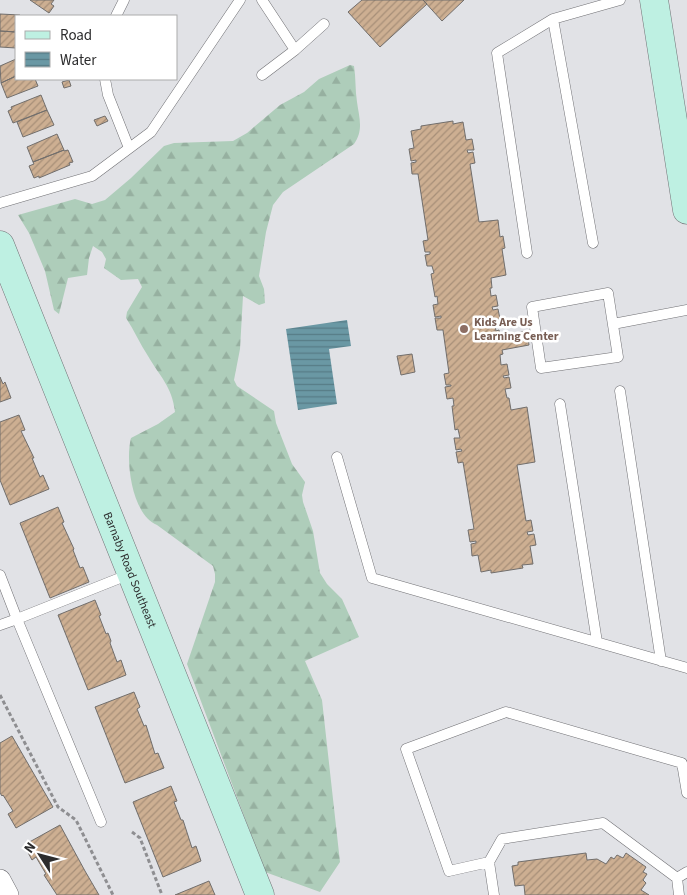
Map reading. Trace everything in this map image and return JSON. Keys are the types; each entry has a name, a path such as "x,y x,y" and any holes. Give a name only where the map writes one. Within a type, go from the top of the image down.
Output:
{"street":[{"path":"654,0 687,210"},
{"name":"Barnaby Road Southeast","path":"0,244 260,895"},
{"path":"0,880 8,895"}],"lane":[{"path":"116,15 124,0"},
{"path":"0,203 92,176 151,132 240,0"},
{"path":"262,0 295,50"},
{"path":"527,253 497,53 554,19 620,0"},
{"path":"554,19 592,243"},
{"path":"262,75 295,50 324,24"},
{"path":"105,80 108,95 129,148"},
{"path":"608,293 613,324 618,357 541,368 532,306 608,293"},
{"path":"613,324 687,310"},
{"path":"620,391 661,661"},
{"path":"560,404 597,642"},
{"path":"337,457 372,578 687,668"},
{"path":"0,626 132,573"},
{"path":"0,575 101,822"},
{"path":"488,862 449,871 406,749 506,712 682,763 687,793"},
{"path":"494,895 488,862 502,839 603,823 677,878 679,895"},
{"path":"677,878 687,872"}],"path":[{"path":"0,695 58,807 76,820 113,895"},
{"path":"132,832 140,838 162,895"}],"green space":[{"path":"350,65 354,66 356,98 360,118 359,134 354,144 283,192 273,205 266,232 259,276 264,289 265,303 259,305 243,296 240,349 234,380 237,386 274,411 276,423 292,464 305,482 302,495 303,502 313,531 320,573 327,584 342,599 359,637 305,661 322,700 340,862 320,892 265,872 187,664 215,582 213,566 148,519 136,499 132,486 129,460 131,438 158,424 175,412 171,395 165,382 126,318 127,312 142,287 138,279 121,280 104,268 106,259 102,252 93,246 87,275 68,278 59,314 54,310 45,271 29,233 18,215 75,199 92,204 105,200 164,146 174,143 233,141 247,133 280,105 304,92 319,79"}],"water":[{"path":"347,320 351,346 329,349 337,404 298,410 286,329"}],"building":[{"path":"30,0 54,0 51,4 54,6 49,13"},
{"path":"362,0 423,0 427,4 380,47 348,12"},
{"path":"423,0 464,0 442,21"},
{"path":"0,14 20,15 15,15 15,32 0,31"},
{"path":"0,31 15,32 15,48 0,47"},
{"path":"15,59 15,76 1,83 0,66"},
{"path":"15,76 15,80 35,80 38,86 7,98 1,83"},
{"path":"69,80 71,86 64,88 62,82"},
{"path":"41,95 47,110 13,123 8,111 12,109 11,107"},
{"path":"47,110 54,125 23,137 17,122"},
{"path":"105,116 108,121 97,126 94,120"},
{"path":"453,121 453,124 463,122 466,140 472,139 474,150 467,150 468,153 473,152 475,163 470,164 479,222 498,220 500,237 503,236 505,248 502,249 506,275 491,278 492,288 490,288 491,296 496,295 498,306 492,307 493,310 498,309 500,319 494,320 496,331 499,330 500,336 527,331 529,345 502,350 503,354 500,355 501,365 507,364 509,375 503,376 504,378 509,377 511,388 505,389 511,410 527,407 535,462 517,465 526,521 531,520 533,531 527,532 528,535 534,534 536,545 530,546 533,564 522,565 523,568 491,573 491,570 481,572 478,555 472,556 471,544 476,543 476,541 470,542 468,530 474,529 463,462 458,463 456,452 462,451 461,449 456,450 454,438 460,438 458,429 455,430 453,398 447,399 445,387 451,385 446,385 444,374 449,373 443,330 437,330 435,318 441,318 441,316 435,317 433,305 438,304 431,274 434,273 432,266 427,266 425,255 430,254 430,252 425,252 423,241 428,240 418,174 412,174 411,163 416,162 416,160 411,161 409,149 414,148 411,131 421,129 421,126"},
{"path":"57,134 64,150 33,162 27,147"},
{"path":"68,150 73,162 69,163 70,165 39,178 39,176 34,178 29,166 34,164 33,162"},
{"path":"412,354 415,372 401,375 397,356"},
{"path":"0,377 3,384 5,382 11,398 0,402"},
{"path":"19,415 25,430 21,431 34,458 32,458 40,477 43,475 49,489 10,505 0,480 0,422"},
{"path":"58,507 64,522 62,523 80,568 83,567 89,582 50,598 20,523"},
{"path":"95,600 101,615 99,616 106,634 108,633 117,662 121,660 126,675 88,690 58,615"},
{"path":"134,692 140,707 137,709 144,726 146,725 155,754 158,753 164,768 125,783 95,707"},
{"path":"12,736 53,807 16,828 8,814 13,811 0,793 0,743"},
{"path":"171,786 177,801 174,802 181,820 183,820 192,848 196,846 201,861 163,877 133,802"},
{"path":"60,825 99,895 57,895 44,875 46,874 36,857 32,860 24,845"},
{"path":"586,853 587,860 597,859 606,864 611,857 614,859 617,855 623,858 626,853 646,867 643,872 647,874 643,880 646,883 641,890 649,895 525,895 524,885 515,886 512,866 518,865 518,862"},
{"path":"209,881 215,895 175,895"}],"place":[{"name":"Kids Are Us Learning Center","path":"464,329"}]}
